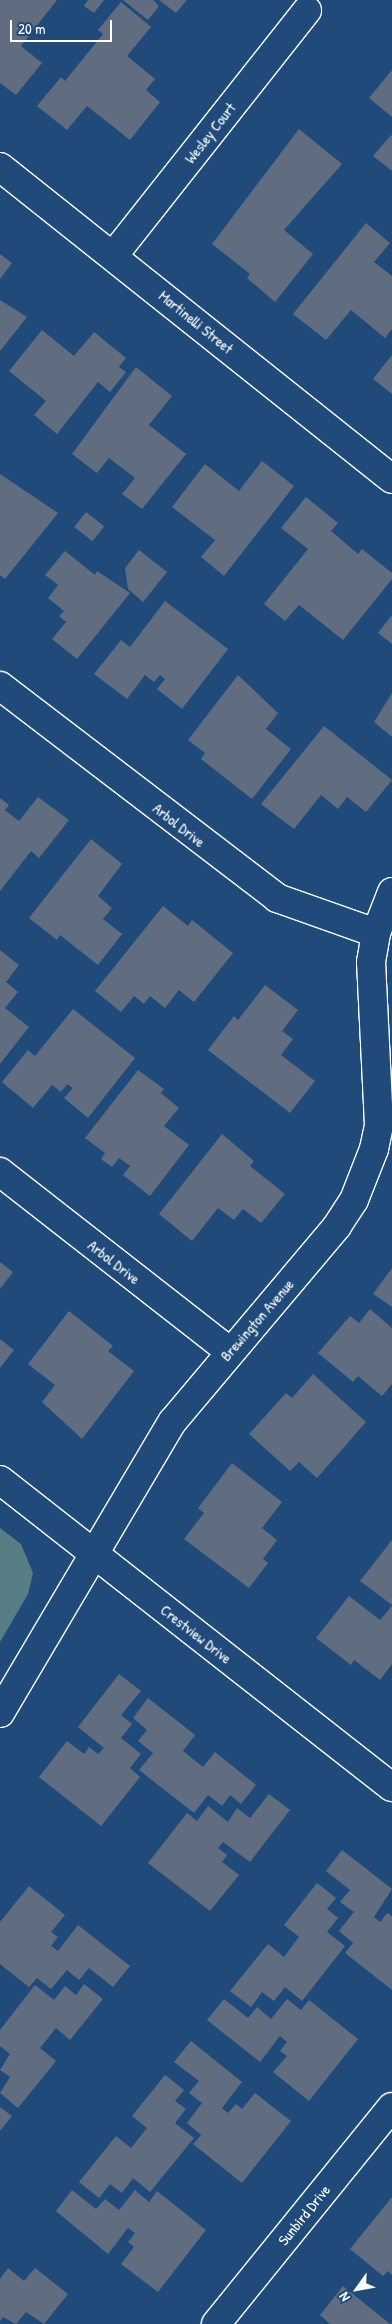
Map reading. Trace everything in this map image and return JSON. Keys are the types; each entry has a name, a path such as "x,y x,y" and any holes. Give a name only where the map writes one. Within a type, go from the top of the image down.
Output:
{"street":[{"name":"Wesley Court","path":"113,256 307,10"},
{"name":"Martinelli Street","path":"0,166 392,479"},
{"name":"Arbol Drive","path":"0,686 277,898 376,933"},
{"name":"Brewington Avenue","path":"0,1713 93,1553 173,1421 229,1351 337,1226 354,1200 374,1149 386,1094 370,991 376,933 392,892"},
{"name":"Arbol Drive","path":"0,1172 229,1351"},
{"name":"Crestview Drive","path":"0,1480 392,1787"},
{"name":"Sunbird Drive","path":"216,2324 392,2107"}],"green space":[{"path":"0,1528 21,1544 33,1573 28,1594 0,1642"}],"building":[{"path":"0,0 57,0 21,46 42,63 16,95 0,83"},
{"path":"88,0 104,0 94,13 84,6"},
{"path":"123,0 153,0 159,6 148,20"},
{"path":"159,0 187,0 176,13"},
{"path":"121,2 151,27 127,56 155,79 146,90 160,102 130,140 87,106 67,130 37,106 61,77 65,81 103,34 98,30"},
{"path":"392,70 392,117 369,98"},
{"path":"299,129 342,164 284,230 313,254 275,302 247,278 250,274 212,244"},
{"path":"392,136 392,171 373,156"},
{"path":"366,223 390,243 374,262 392,276 392,329 385,338 351,310 326,340 293,314"},
{"path":"0,254 12,263 0,279"},
{"path":"0,300 27,317 0,351"},
{"path":"42,330 74,356 94,332 126,358 119,367 126,372 110,392 98,382 57,434 34,415 46,401 9,371"},
{"path":"392,355 392,394 373,379"},
{"path":"136,367 172,396 149,425 186,454 142,509 122,494 135,478 109,458 97,473 72,454"},
{"path":"262,461 294,486 224,576 201,557 215,540 172,507 205,464 239,491"},
{"path":"0,474 58,513 5,579 0,575"},
{"path":"306,497 338,523 331,531 358,554 362,549 392,573 392,579 343,640 299,605 285,621 264,604 308,549 281,528"},
{"path":"86,512 104,526 92,541 74,527"},
{"path":"139,550 167,572 143,602 128,589 125,568"},
{"path":"65,551 95,575 97,571 130,593 77,659 52,639 66,622 59,616 64,611 48,598 58,585 45,575"},
{"path":"165,601 228,649 182,709 157,689 165,679 160,675 154,682 145,675 127,699 94,674 121,640 130,647"},
{"path":"392,615 392,644 378,633"},
{"path":"238,675 278,713 266,729 291,749 252,799 201,759 205,753 188,740"},
{"path":"392,693 392,737 374,722"},
{"path":"324,726 392,780 366,812 347,797 338,809 321,795 294,829 261,804"},
{"path":"38,797 69,820 39,858 31,851 0,891 0,798 9,805 5,810 19,821"},
{"path":"91,839 122,864 98,896 112,908 103,919 122,934 98,965 60,935 57,940 29,918"},
{"path":"163,906 188,926 192,920 233,953 194,1002 179,990 165,1008 150,996 144,1004 134,996 121,1012 95,991"},
{"path":"0,950 19,965 6,982 18,992 5,1008 29,1027 0,1064"},
{"path":"265,985 298,1010 282,1031 293,1039 281,1055 315,1081 290,1113 208,1050 234,1016 238,1020"},
{"path":"73,1009 135,1058 88,1118 64,1098 73,1088 67,1084 61,1092 52,1085 33,1108 2,1082 28,1050 35,1056"},
{"path":"138,1070 164,1089 161,1093 179,1108 164,1126 189,1145 150,1196 123,1175 130,1166 119,1158 112,1167 101,1159 105,1153 85,1138"},
{"path":"222,1134 254,1161 250,1166 285,1194 261,1223 243,1209 234,1220 218,1208 192,1241 159,1214"},
{"path":"0,1262 13,1272 0,1289"},
{"path":"392,1268 392,1307 373,1294"},
{"path":"370,1309 392,1328 392,1384 382,1396 358,1376 353,1382 318,1353 350,1316 359,1323"},
{"path":"69,1311 113,1346 108,1351 134,1371 82,1439 42,1402 55,1385 28,1364"},
{"path":"0,1339 14,1350 0,1368"},
{"path":"313,1374 366,1422 317,1478 299,1462 290,1471 249,1434 286,1393 292,1398"},
{"path":"232,1463 282,1502 262,1528 277,1540 263,1559 268,1563 249,1588 184,1539 204,1513 198,1508"},
{"path":"392,1540 392,1605 360,1581"},
{"path":"349,1596 380,1620 392,1606 392,1664 380,1680 354,1660 351,1665 316,1638"},
{"path":"119,1674 141,1691 121,1715 132,1724 121,1738 141,1754 130,1768 140,1777 101,1826 39,1777 67,1741 84,1754 89,1747 98,1754 104,1748 78,1727"},
{"path":"148,1698 195,1735 183,1751 203,1767 215,1752 256,1785 241,1804 230,1795 222,1806 208,1795 194,1813 139,1770 153,1753 138,1741 147,1730 133,1718"},
{"path":"269,1794 290,1810 250,1862 223,1842 218,1848 227,1855 222,1862 239,1875 210,1911 148,1863 187,1813 197,1821 208,1806 228,1822 237,1808 250,1818"},
{"path":"342,1850 392,1889 374,1917 380,1922 387,1913 392,1916 392,1990 345,1953 353,1943 339,1931 354,1912 340,1902 350,1890 326,1871"},
{"path":"317,1883 336,1898 327,1909 338,1918 327,1932 345,1946 302,2001 285,1987 274,2001 262,1992 251,2007 230,1991 268,1944 284,1957 299,1937 284,1925"},
{"path":"29,1886 65,1915 51,1932 58,1937 51,1946 58,1951 78,1925 130,1966 113,1987 89,1968 79,1980 67,1970 51,1989 37,1978 29,1987 0,1964 0,1922"},
{"path":"84,1984 103,1999 70,2040 56,2028 40,2048 56,2061 18,2108 0,2093 10,2077 0,2070 10,2054 0,2046 0,2030 35,1985 54,2000 65,1986 76,1995"},
{"path":"224,1999 248,2018 257,2007 271,2019 287,1999 301,2010 309,2000 358,2039 309,2101 273,2072 287,2056 280,2051 287,2042 280,2036 260,2062 207,2020"},
{"path":"191,2041 242,2082 222,2108 228,2113 236,2104 242,2109 255,2093 291,2121 242,2183 193,2144 201,2135 187,2123 202,2103 189,2093 199,2081 174,2062"},
{"path":"165,2075 184,2090 175,2101 186,2109 175,2123 194,2138 150,2192 133,2178 122,2193 110,2184 99,2198 79,2182 116,2136 131,2148 147,2128 132,2116"},
{"path":"0,2107 12,2116 0,2131"},
{"path":"72,2190 96,2209 105,2199 119,2210 135,2190 149,2202 157,2191 206,2230 158,2292 121,2264 134,2247 128,2242 135,2233 128,2228 108,2254 56,2211"},
{"path":"392,2197 392,2275 388,2271 383,2276 350,2249"},
{"path":"8,2268 24,2281 35,2268 68,2294 44,2324 26,2312 16,2324 3,2317 0,2321 0,2279"},
{"path":"343,2286 390,2324 330,2324 320,2315"}]}
